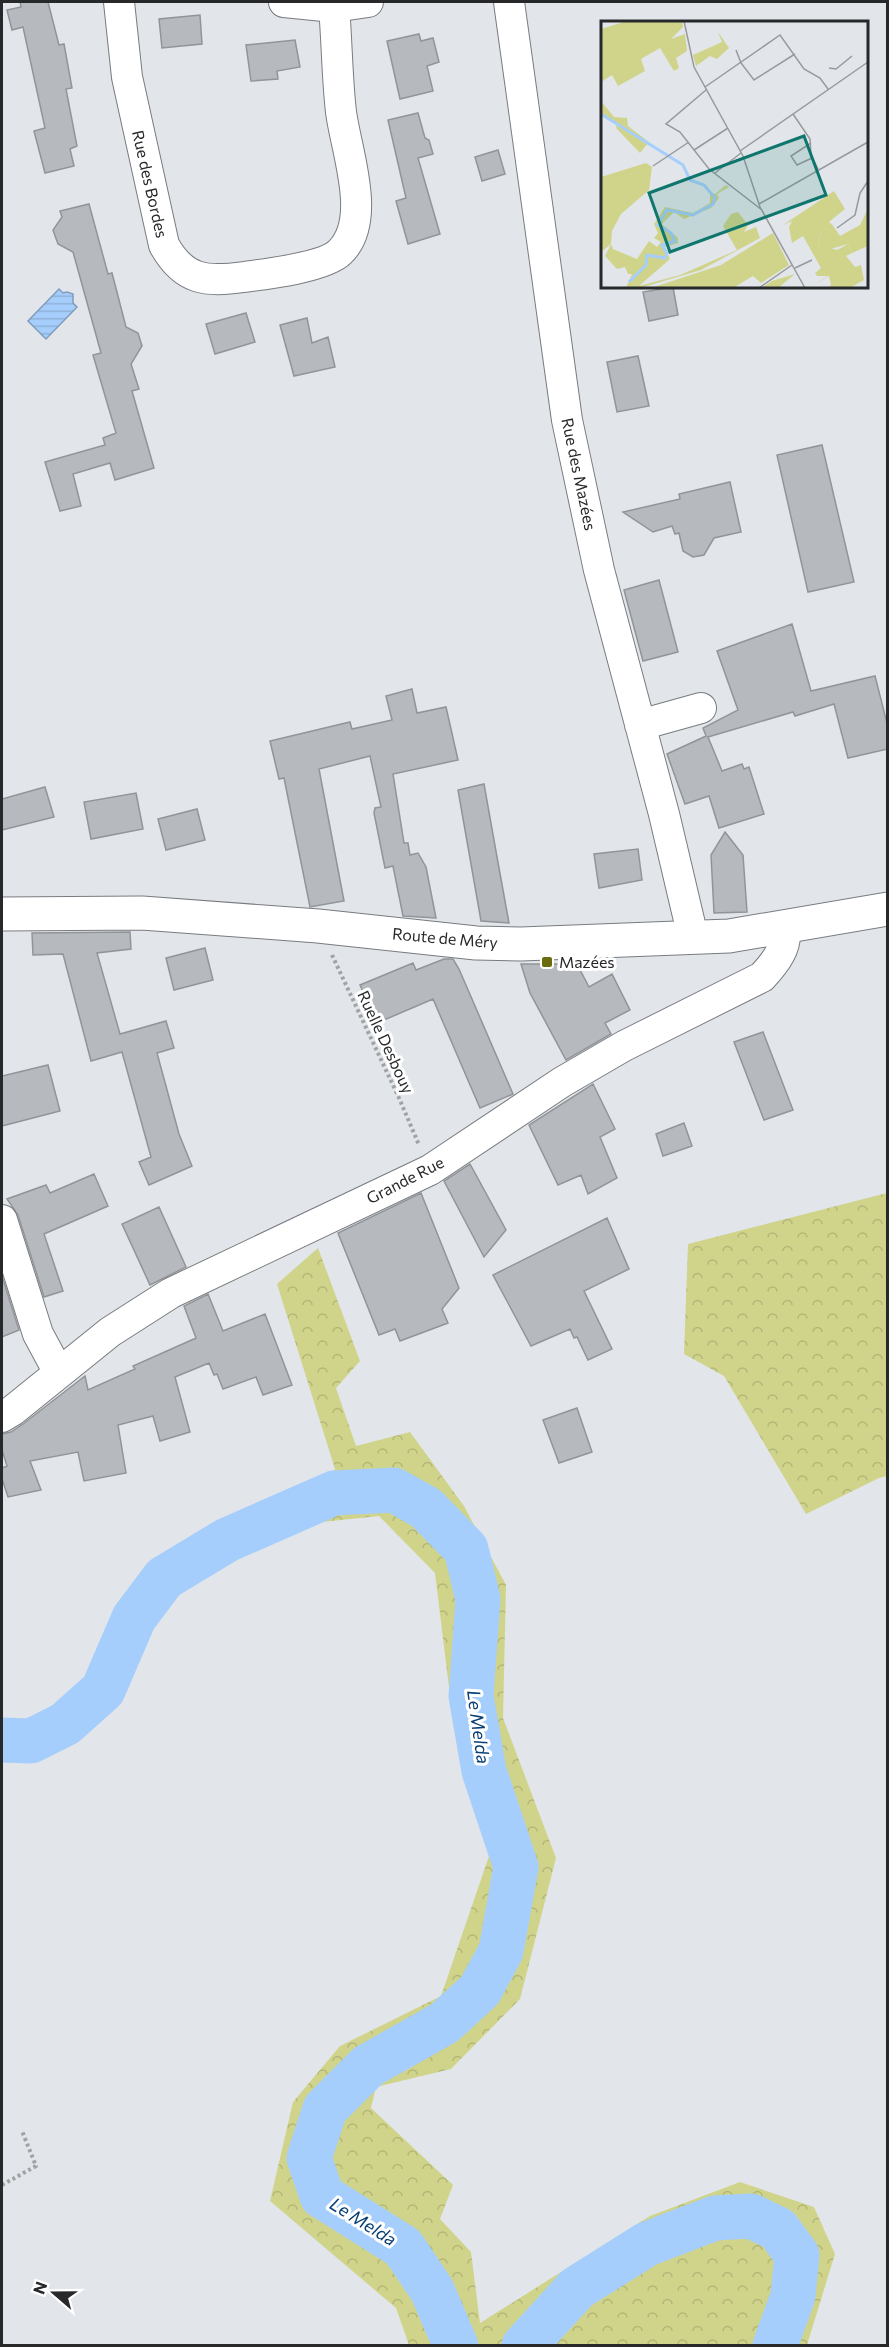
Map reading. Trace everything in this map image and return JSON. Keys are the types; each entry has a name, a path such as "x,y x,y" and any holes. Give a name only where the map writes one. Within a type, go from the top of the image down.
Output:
{"main road":[{"name":"Route de Méry","path":"2,914 142,913 318,926 476,943 556,943 729,936 888,909"}],"street":[{"name":"Rue des Bordes","path":"119,2 129,88 164,245 173,261 185,272 200,278 218,281 321,263 339,253 350,239 356,198 341,112 334,7"},
{"path":"284,2 334,7 369,2"},
{"name":"Rue des Mazées","path":"509,2 567,420 599,570 693,937"},
{"path":"640,724 701,708"},
{"name":"Grande Rue","path":"2,1416 110,1332 171,1293 430,1170 562,1082 624,1046 762,977 774,964 787,938 784,926"},
{"path":"2,1220 38,1334 59,1373"}],"path":[{"name":"Ruelle Desbouy","path":"318,926 399,1098 430,1170"},
{"path":"2,2185 36,2166 22,2130"}],"green space":[{"path":"887,1193 887,1476 806,1514 724,1376 684,1354 688,1244"},
{"path":"318,1248 360,1361 336,1388 356,1446 410,1432 464,1506 506,1585 503,1718 556,1858 520,1999 451,2069 376,2087 371,2108 453,2185 440,2219 471,2252 480,2323 650,2216 740,2182 814,2207 835,2254 807,2345 409,2345 396,2308 270,2201 293,2102 340,2046 441,1996 489,1856 454,1728 435,1573 379,1516 293,1525 335,1469 277,1284"}],"water":[{"path":"59,289 63,293 73,294 73,303 77,307 46,339 28,321"}],"building":[{"path":"20,2 48,2 59,45 64,44 72,88 66,89 77,146 70,149 74,166 45,173 34,131 45,128 23,27 12,30 7,10 21,7"},
{"path":"200,15 202,44 162,48 159,19"},
{"path":"419,34 421,41 433,38 439,62 427,66 433,91 400,99 387,41"},
{"path":"295,40 300,67 277,71 278,79 251,81 246,45"},
{"path":"418,113 425,138 429,140 433,154 418,158 440,234 408,244 396,201 406,198 388,120"},
{"path":"498,150 505,174 482,181 475,157"},
{"path":"89,204 108,274 112,273 126,327 138,333 142,346 131,364 139,389 132,391 154,468 115,480 110,463 73,474 81,506 60,511 45,462 105,445 103,438 116,433 93,355 101,353 73,252 58,244 53,230 62,217 60,211"},
{"path":"673,288 678,315 649,321 643,292"},
{"path":"246,313 255,342 215,354 206,324"},
{"path":"307,318 312,343 328,337 335,367 294,376 280,325"},
{"path":"638,356 649,406 617,412 607,362"},
{"path":"822,445 854,582 808,592 777,455"},
{"path":"730,482 741,532 714,538 704,555 693,557 683,551 679,533 675,534 672,526 653,532 623,512 680,499 679,494"},
{"path":"659,580 678,652 643,661 624,590"},
{"path":"792,624 811,691 875,676 888,727 888,749 848,758 834,704 795,716 793,712 708,737 722,771 742,764 744,769 749,767 764,814 719,828 709,796 685,804 667,754 706,736 703,728 738,710 717,651"},
{"path":"412,689 417,713 446,707 458,760 393,774 404,843 408,843 410,855 418,853 426,867 436,918 403,916 393,866 385,868 374,813 375,808 381,807 370,756 319,769 344,901 310,907 284,778 279,779 270,741 350,722 352,729 392,720 386,696"},
{"path":"484,784 509,923 481,921 458,790"},
{"path":"45,787 54,817 2,830 2,799"},
{"path":"136,793 143,829 91,839 84,802"},
{"path":"197,809 205,840 166,850 158,819"},
{"path":"725,832 743,855 747,912 714,913 711,855"},
{"path":"638,849 642,880 599,888 594,854"},
{"path":"130,932 131,949 97,953 120,1034 166,1021 174,1048 157,1053 179,1134 192,1166 149,1185 139,1162 151,1157 122,1052 91,1061 63,954 33,955 32,933"},
{"path":"205,948 213,980 174,990 166,958"},
{"path":"444,959 453,959 459,969 513,1094 480,1108 433,999 377,1023 360,985 413,963 416,970"},
{"path":"521,964 577,964 589,987 612,974 630,1010 605,1023 611,1034 566,1060 530,993"},
{"path":"763,1032 793,1110 764,1120 734,1042"},
{"path":"48,1065 60,1111 2,1126 2,1076"},
{"path":"593,1084 615,1129 600,1137 617,1178 588,1194 581,1175 558,1185 529,1125"},
{"path":"684,1123 692,1146 663,1156 656,1134"},
{"path":"470,1164 506,1230 484,1257 444,1181"},
{"path":"94,1174 108,1206 44,1234 63,1291 44,1297 18,1215 7,1199 46,1185 50,1193"},
{"path":"421,1193 459,1288 442,1309 448,1323 400,1341 395,1329 379,1335 338,1233"},
{"path":"159,1207 186,1267 150,1285 122,1224"},
{"path":"607,1218 629,1269 584,1291 612,1349 588,1360 577,1337 574,1338 570,1329 531,1346 493,1275"},
{"path":"2,1276 19,1330 2,1337"},
{"path":"208,1294 223,1331 265,1314 292,1385 263,1395 256,1377 223,1389 217,1374 214,1375 209,1363 175,1377 190,1432 160,1441 153,1416 118,1425 126,1473 84,1481 78,1452 30,1461 41,1490 8,1497 2,1479 2,1468 7,1466 2,1450 2,1434 11,1432 23,1424 85,1376 88,1390 135,1369 133,1366 196,1338 184,1306"},
{"path":"577,1408 592,1452 559,1463 543,1420"}],"waterway":[{"name":"Le Melda","path":"2,1740 31,1741 65,1724 103,1690 134,1618 164,1578 227,1540 334,1493 394,1490 426,1508 466,1549 478,1599 471,1696 484,1771 516,1867 501,1951 480,1990 444,2023 368,2066 325,2109 309,2158 322,2196 403,2247 432,2290 456,2346"},
{"name":"Le Melda","path":"524,2346 577,2288 647,2244 715,2218 751,2216 778,2229 797,2255 793,2296 775,2346"}],"place":[{"name":"Mazées","path":"547,962"}]}
